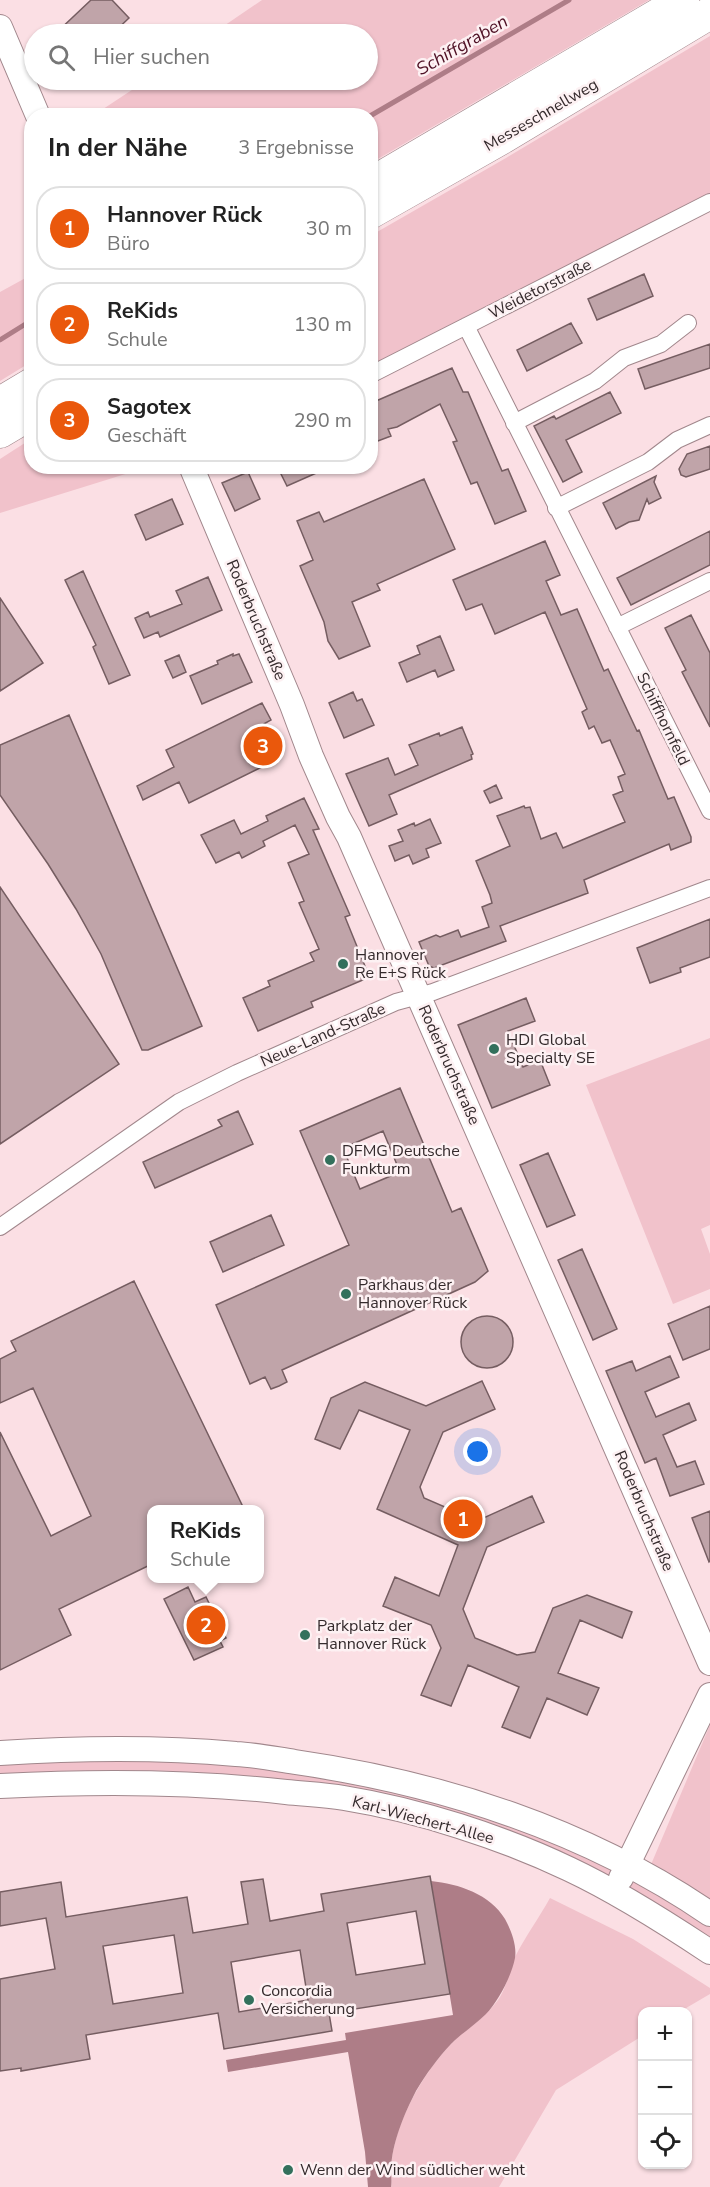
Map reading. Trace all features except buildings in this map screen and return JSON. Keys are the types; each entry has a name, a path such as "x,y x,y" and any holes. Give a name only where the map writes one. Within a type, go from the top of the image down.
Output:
{"highway":[{"name":"Messeschnellweg","path":"378,179 683,0"},
{"name":"Messeschnellweg","path":"378,208 710,14"},
{"path":"0,403 24,389"},
{"path":"0,432 24,418"}],"street":[{"path":"0,27 24,83"},
{"path":"27,90 35,108"},
{"name":"Weidetorstraße","path":"378,371 710,202"},
{"path":"514,423 595,381 624,358 662,344 688,323"},
{"name":"Schiffhornfeld","path":"466,327 710,811"},
{"path":"556,508 648,462 676,440 710,425"},
{"name":"Roderbruchstraße","path":"194,474 292,705 311,756 419,996 710,1664"},
{"path":"617,627 710,582"},
{"name":"Neue-Land-Straße","path":"0,1227 179,1102 237,1073 396,1002 419,996 710,888"},
{"path":"614,1893 710,1695"},
{"name":"Karl-Wiechert-Allee","path":"0,1753 60,1749 154,1750 238,1754 345,1769 428,1788 479,1804 570,1839 659,1881 710,1914"},
{"name":"Karl-Wiechert-Allee","path":"0,1785 87,1781 162,1782 230,1786 345,1798 420,1816 492,1838 570,1869 676,1929 710,1952"}],"shaded area":[{"path":"262,0 649,0 378,159 378,108 105,108 132,90 378,90 378,24 227,24"},
{"path":"710,36 710,202 378,371 378,231"},
{"path":"24,279 24,366 0,381 0,292"},
{"path":"24,444 24,474 125,474 0,513 0,459"},
{"path":"710,1038 710,1225 701,1229 710,1254 710,1289 673,1304 586,1085"},
{"path":"710,1725 710,1952 570,1869 345,1798 0,1786 0,1753 345,1769 647,1874"},
{"path":"431,1881 473,1892 499,1910 514,1943 515,1958 508,1980 491,2009 451,2044 432,2066 416,2091 396,2139 392,2159 391,2187 368,2187 365,2152 348,2052 228,2072 226,2060 346,2040 345,2033 453,2015"},
{"path":"550,1898 633,1939 710,1988 710,1994 688,2007 638,2007 638,2039 556,2090 499,2187 391,2187 393,2152 403,2118 411,2101 430,2070 452,2043 488,2012 498,2000 523,1942"}],"waterway":[{"name":"Schiffgraben","path":"378,111 569,0"},
{"name":"Schiffgraben","path":"0,340 24,325"}],"place":[{"name":"Sagotex","path":"263,746"},
{"name":"Hannover Re E+S Rück","path":"343,964"},
{"name":"HDI Global Specialty SE","path":"494,1049"},
{"name":"DFMG Deutsche Funkturm","path":"330,1160"},
{"name":"Parkhaus der Hannover Rück","path":"346,1294"},
{"name":"Hannover Rück","path":"463,1519"},
{"name":"ReKids","path":"206,1625"},
{"name":"Parkplatz der Hannover Rück","path":"305,1635"},
{"name":"Concordia Versicherung","path":"249,2000"},
{"name":"Wenn der Wind südlicher weht","path":"288,2170"}]}
